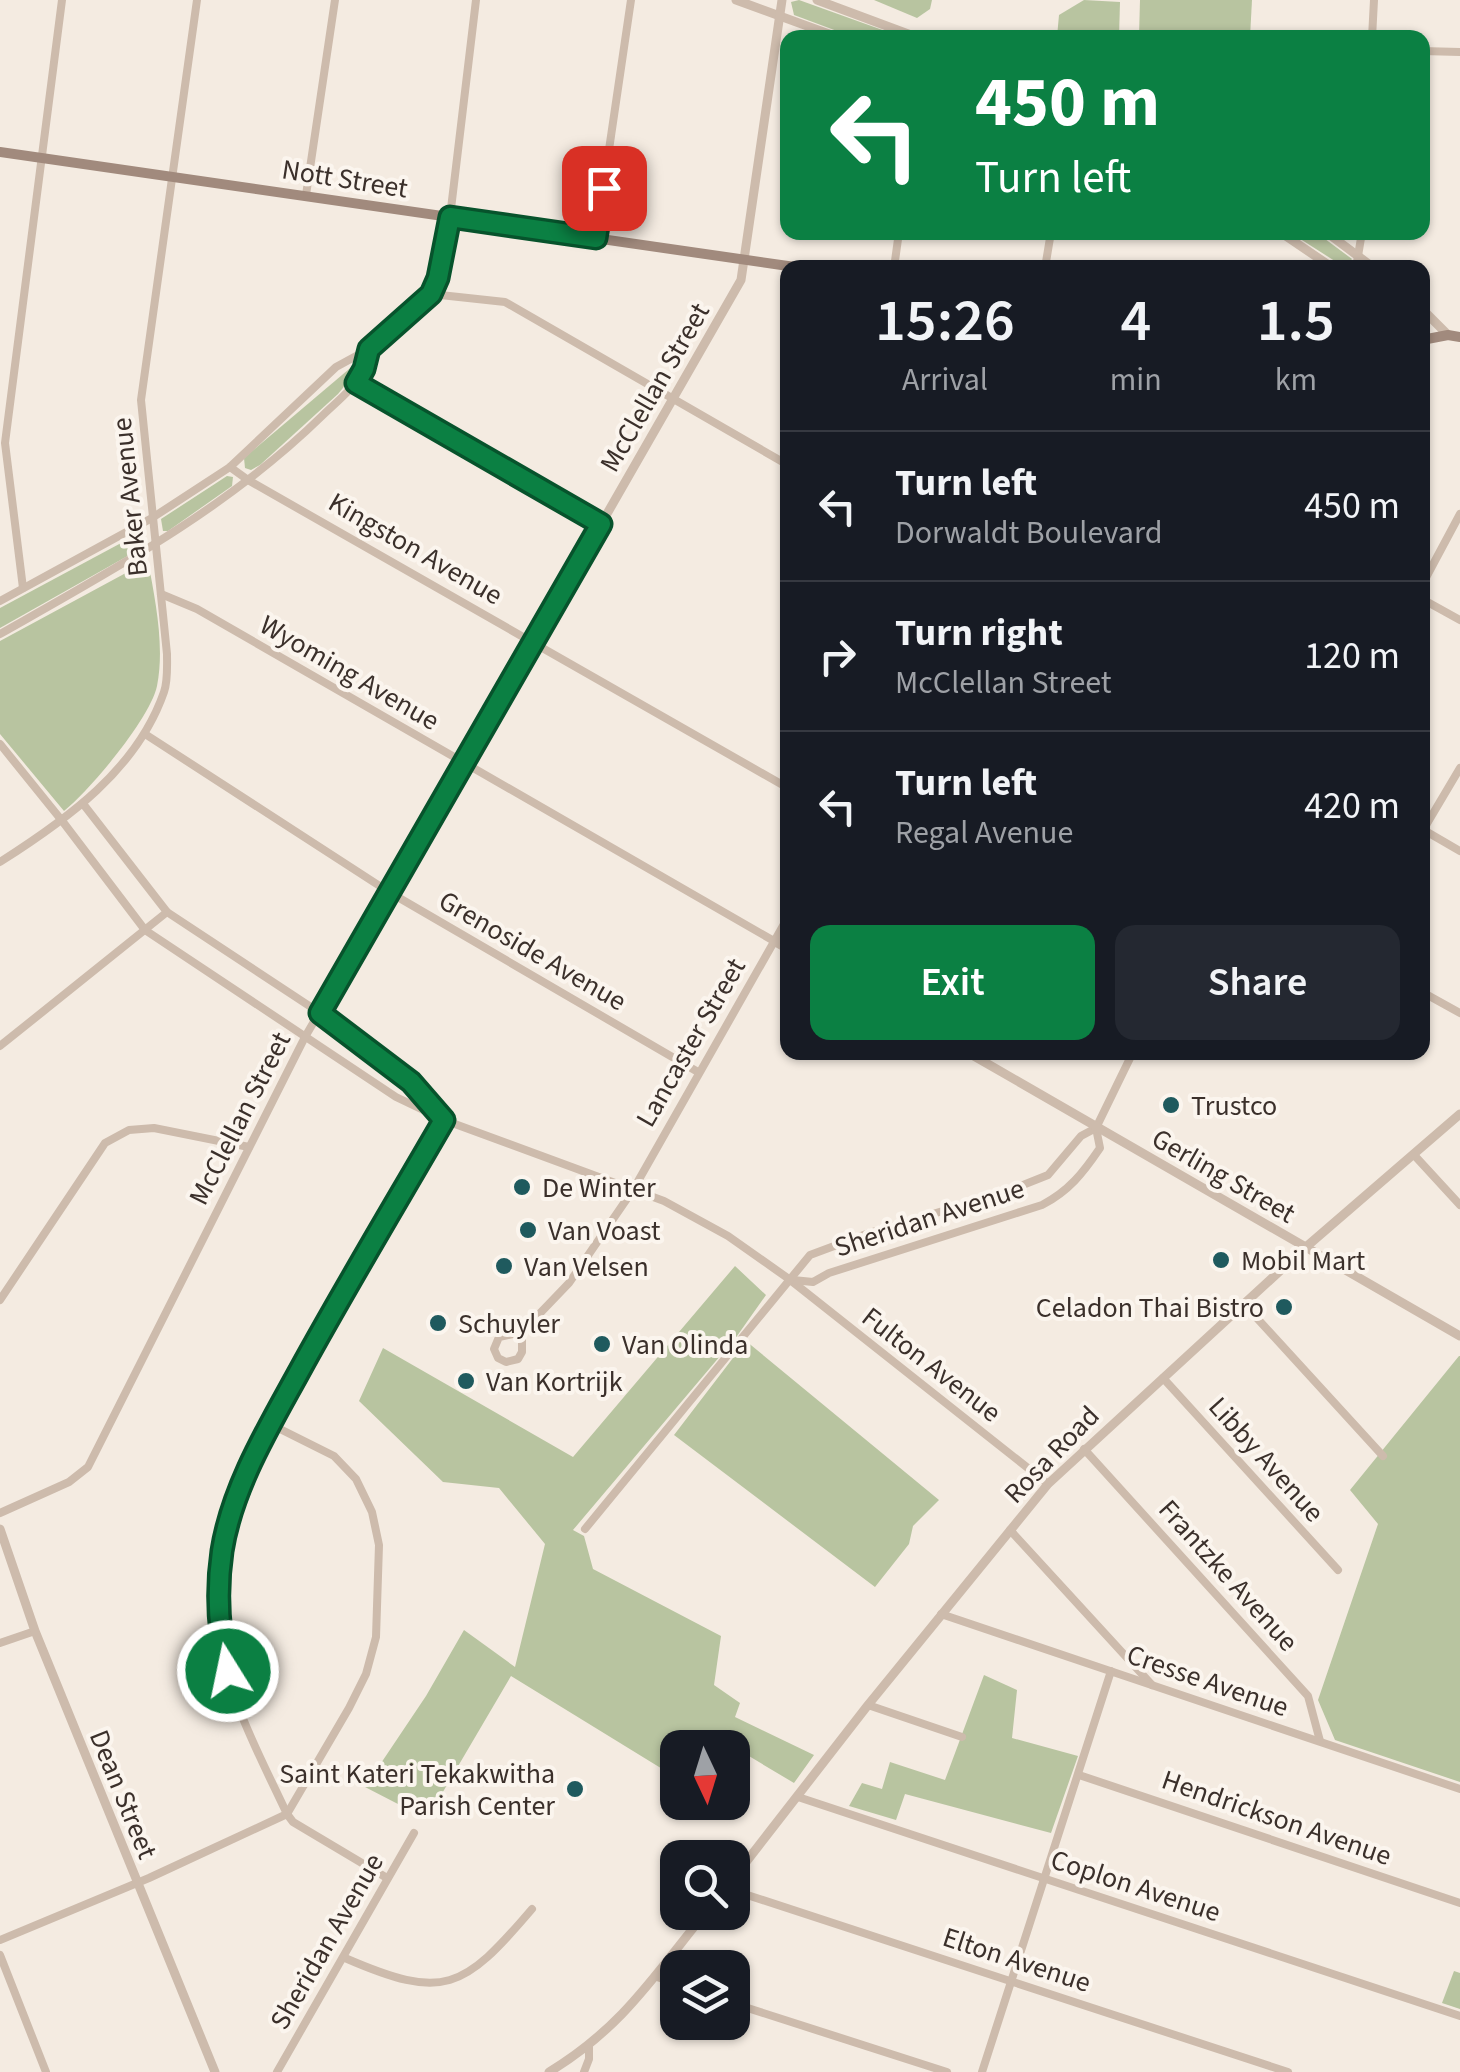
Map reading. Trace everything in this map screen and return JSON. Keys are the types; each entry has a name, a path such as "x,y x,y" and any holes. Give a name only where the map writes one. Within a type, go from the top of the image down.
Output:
{"main road":[{"name":"Nott Street","path":"0,152 780,265"}],"street":[{"path":"23,588 5,443 62,0"},
{"name":"Baker Avenue","path":"0,862 84,805 145,734 165,689 167,654 142,400 197,0"},
{"path":"306,195 335,0"},
{"path":"0,601 152,518 230,466 336,368 369,349 431,294 450,217 476,0"},
{"path":"596,238 631,0"},
{"path":"736,0 819,30"},
{"name":"McClellan Street","path":"0,1514 69,1482 88,1467 305,1037 742,280 782,0"},
{"path":"817,0 898,30"},
{"path":"1372,30 1374,0"},
{"path":"1430,50 1460,52"},
{"path":"1292,240 1321,260"},
{"path":"1337,240 1365,260"},
{"path":"1359,260 1361,240"},
{"path":"431,294 504,302 780,461"},
{"path":"1430,315 1454,336"},
{"path":"0,634 154,546 248,480 304,434 356,383 369,349"},
{"path":"356,383 601,524"},
{"name":"Kingston Avenue","path":"230,466 248,480 780,783"},
{"path":"1430,570 1460,514"},
{"name":"Wyoming Avenue","path":"161,594 196,608 774,942"},
{"path":"1430,604 1460,620"},
{"name":"Grenoside Avenue","path":"145,734 389,892 698,1072"},
{"name":"Fulton Avenue","path":"0,744 145,930 396,1097 444,1120 664,1202 728,1236 789,1279 1048,1484"},
{"path":"1430,818 1460,768"},
{"path":"84,805 168,912 320,1013 411,1082 444,1120 270,1424 235,1503 222,1548 218,1594 220,1636 247,1729 288,1814 294,1822 387,1878"},
{"path":"1430,834 1460,850"},
{"path":"0,1046 168,912"},
{"name":"Lancaster Street","path":"522,1332 572,1280 633,1190 780,931"},
{"path":"774,942 780,945"},
{"path":"1430,996 1460,1012"},
{"name":"Gerling Street","path":"981,1060 1460,1336"},
{"name":"Sheridan Avenue","path":"585,1529 810,1255 868,1233 1003,1194 1048,1174 1081,1136 1096,1128 1129,1060"},
{"name":"Rosa Road","path":"750,1857 1048,1484 1306,1247 1460,1114"},
{"path":"0,1300 105,1142 129,1130 154,1128 249,1147"},
{"name":"Sheridan Avenue","path":"789,1279 813,1282 1042,1205 1066,1192 1084,1172 1100,1148 1096,1128"},
{"path":"1414,1156 1460,1205"},
{"path":"1244,1304 1383,1456"},
{"path":"522,1332 522,1352 518,1358 506,1362 498,1358 494,1350 499,1338 522,1332"},
{"name":"Libby Avenue","path":"1163,1378 1338,1570"},
{"path":"0,1940 288,1814 366,1674 376,1637 379,1545 372,1512 356,1479 334,1456 270,1424"},
{"name":"Frantzke Avenue","path":"1084,1449 1308,1696 1320,1742"},
{"name":"Dean Street","path":"0,1529 35,1631 215,2072"},
{"path":"1010,1530 1154,1688"},
{"name":"Cresse Avenue","path":"941,1614 1460,1789"},
{"path":"0,1643 35,1631"},
{"path":"982,2072 1111,1672"},
{"path":"868,1705 962,1737"},
{"name":"Hendrickson Avenue","path":"1079,1775 1460,1902"},
{"name":"Coplon Avenue","path":"798,1797 1460,2016"},
{"name":"Sheridan Avenue","path":"277,2072 414,1832"},
{"name":"Elton Avenue","path":"750,1896 1288,2072"},
{"path":"344,1958 391,1978 417,1984 440,1983 470,1971 492,1955 532,1908"},
{"path":"549,2072 614,2025 692,1930"},
{"path":"0,1955 46,2072"},
{"path":"750,2008 948,2072"},
{"path":"589,2044 585,2070 599,2072"}],"green space":[{"path":"799,0 883,30 834,30 794,15 791,2"},
{"path":"874,0 932,0 930,9 917,18"},
{"path":"1084,0 1120,2 1119,30 1058,30 1059,15"},
{"path":"1140,0 1252,0 1250,30 1139,30"},
{"path":"1302,240 1326,240 1352,259 1333,260"},
{"path":"355,364 359,368 338,394 260,465 251,470 245,468 244,458"},
{"path":"227,476 233,477 232,486 163,531 161,519"},
{"path":"136,535 143,543 140,549 0,628 0,608"},
{"path":"148,561 160,639 157,686 118,753 64,811 0,734 0,641"},
{"path":"735,1266 766,1295 737,1336 573,1530 584,1536 593,1569 721,1636 714,1685 740,1703 735,1717 814,1755 794,1783 750,1757 750,1730 660,1730 660,1768 511,1676 427,1819 365,1787 426,1696 464,1630 515,1667 545,1544 499,1488 443,1482 359,1401 383,1348 573,1457"},
{"path":"746,1341 939,1500 913,1526 909,1544 875,1587 674,1435"},
{"path":"1459,1356 1460,1782 1335,1740 1318,1700 1378,1524 1350,1490"},
{"path":"984,1675 1017,1690 1012,1738 1078,1756 1051,1833 905,1794 896,1820 849,1806 862,1783 882,1789 890,1762 945,1780"},
{"path":"1454,1971 1460,1973 1460,2009 1442,2003"}],"place":[{"name":"Trustco","path":"1171,1105"},
{"name":"De Winter","path":"522,1187"},
{"name":"Van Voast","path":"528,1230"},
{"name":"Mobil Mart","path":"1221,1260"},
{"name":"Van Velsen","path":"504,1266"},
{"name":"Celadon Thai Bistro","path":"1284,1307"},
{"name":"Schuyler","path":"438,1323"},
{"name":"Van Olinda","path":"602,1344"},
{"name":"Van Kortrijk","path":"466,1381"},
{"name":"Saint Kateri Tekakwitha Parish Center","path":"575,1789"}],"route":[{"path":"228,1671 220,1636 218,1594 222,1548 235,1503 270,1424 444,1120 411,1082 320,1013 601,524 356,383 369,349 431,294 450,217 596,238 604,188"}]}
